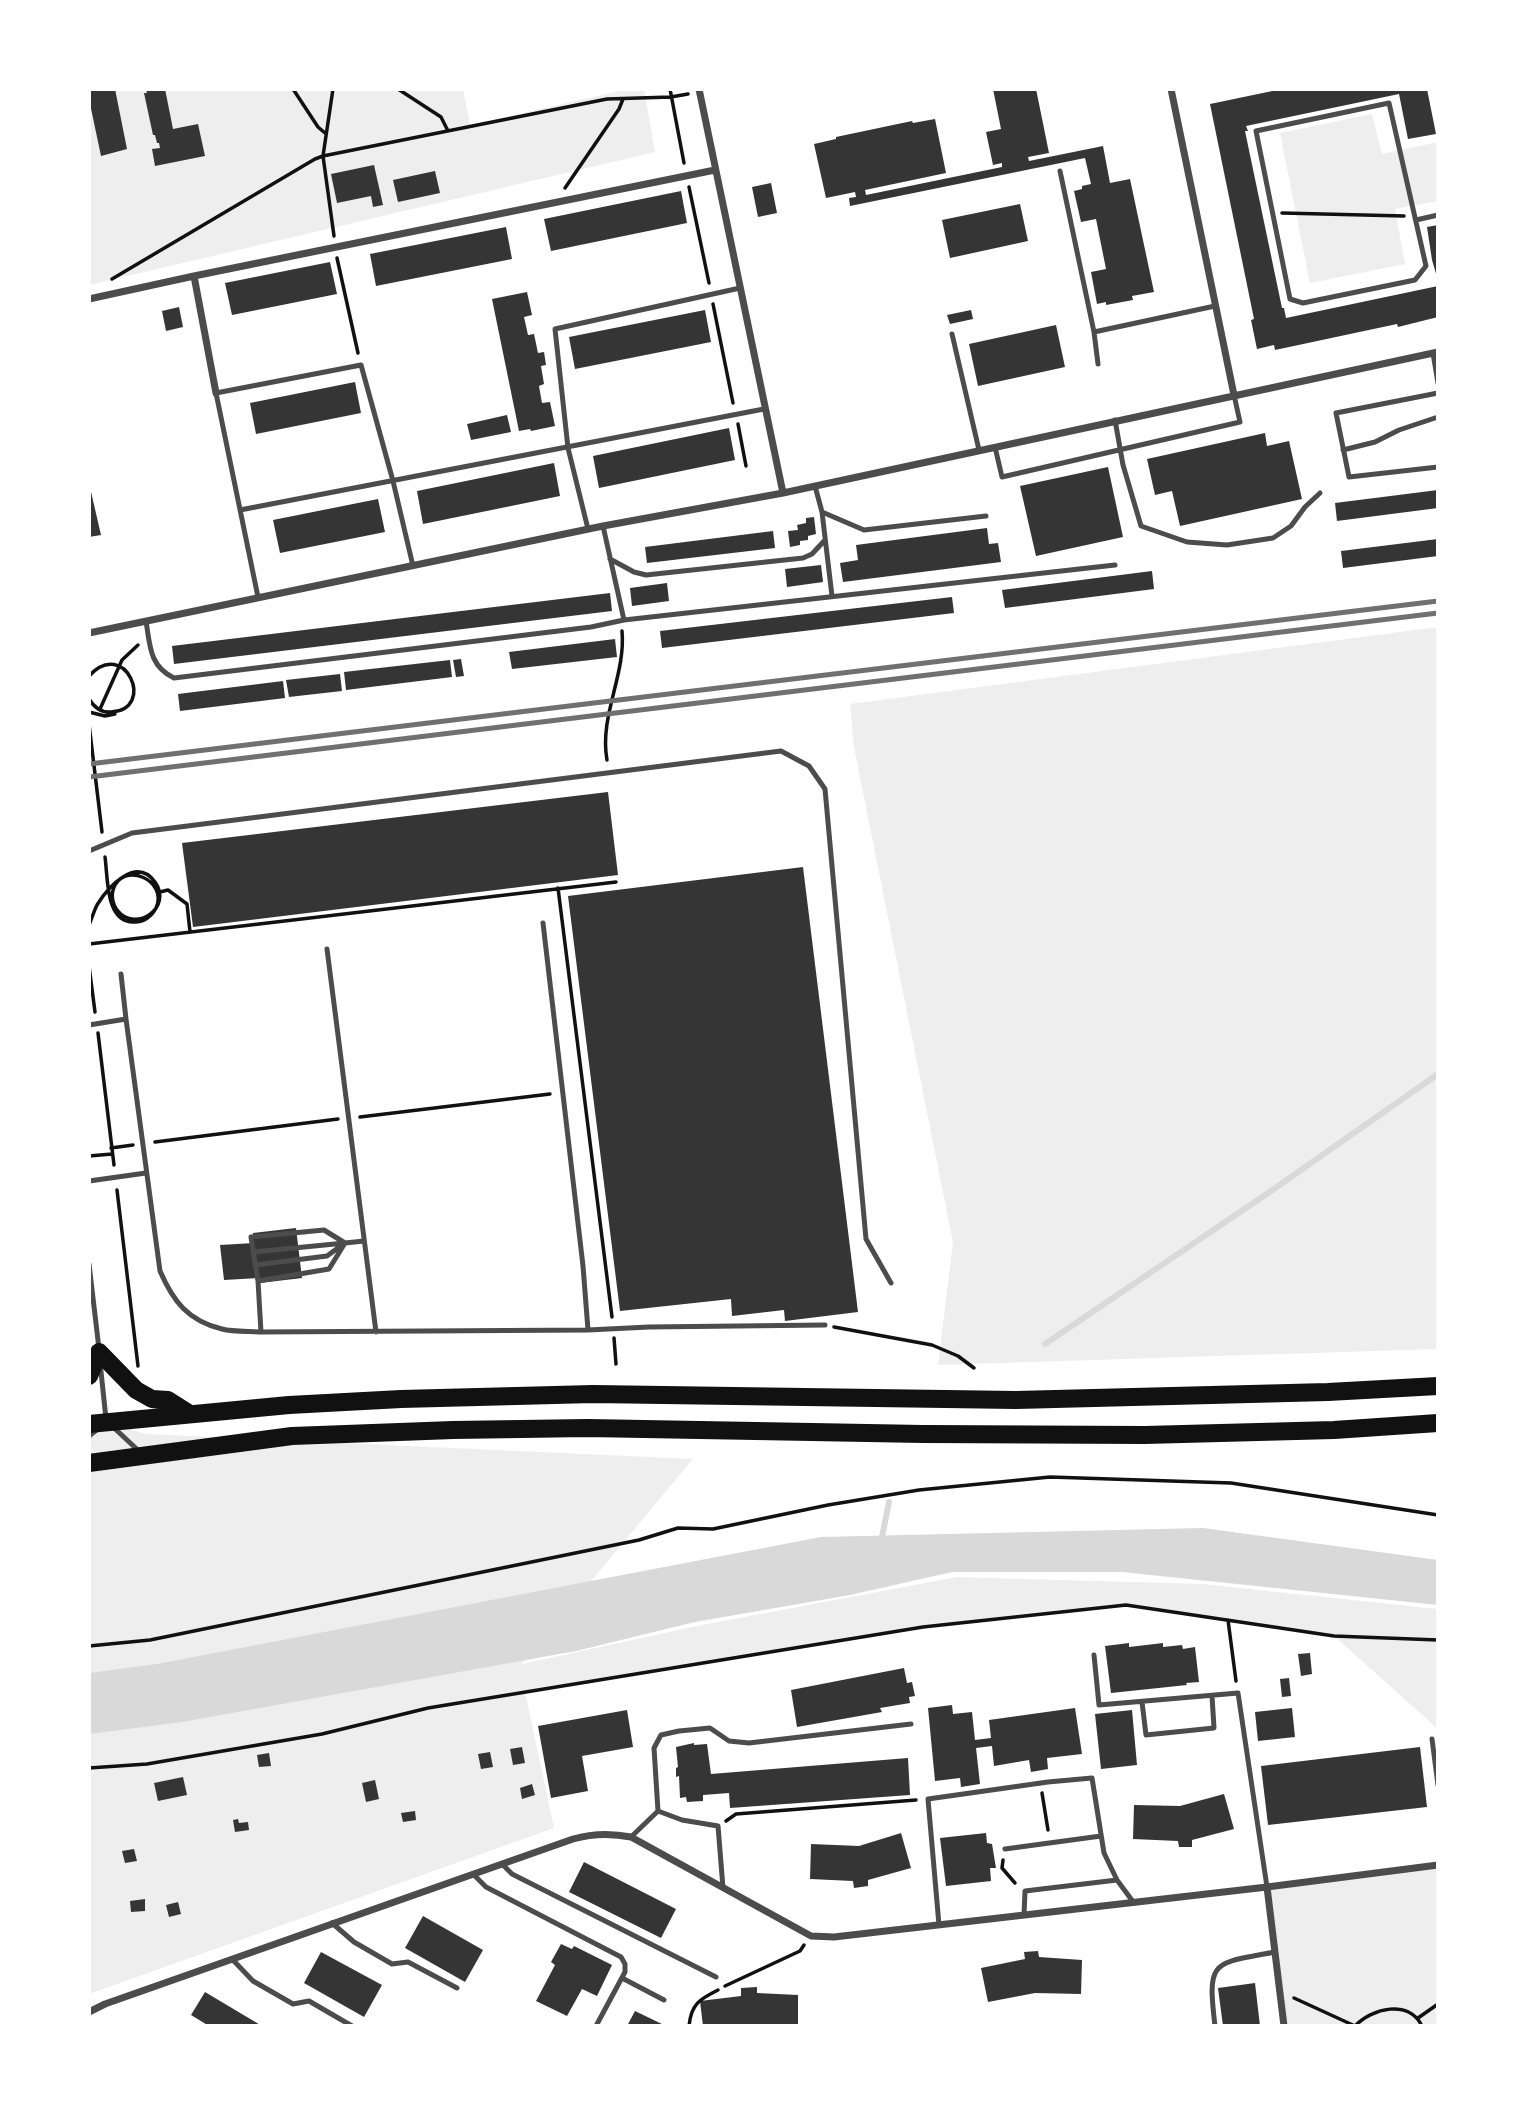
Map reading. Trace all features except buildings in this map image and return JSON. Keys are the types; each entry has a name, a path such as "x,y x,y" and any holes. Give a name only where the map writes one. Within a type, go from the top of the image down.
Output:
{"main road":[{"path":"89,1376 99,1352 136,1390 152,1399 168,1400 190,1414"},
{"path":"98,1423 289,1405 401,1399 593,1394 1016,1400 1328,1392 1438,1386"},
{"path":"89,1463 292,1436 467,1430 588,1428 1145,1435 1334,1430 1438,1423"}],"street":[{"path":"699,89 783,493"},
{"path":"1171,89 1234,395"},
{"path":"89,299 715,170"},
{"path":"194,276 216,393"},
{"path":"89,633 588,529 783,493 1436,352"},
{"path":"89,2012 332,1923 592,1834 613,1833 631,1837 811,1936 834,1937 1438,1865"},
{"path":"1267,1887 1284,2026"}],"lane":[{"path":"1389,103 1415,218 1426,266 1415,280 1303,303 1290,299 1256,131 1389,103"},
{"path":"1060,171 1094,332 1098,364"},
{"path":"1415,218 1438,215"},
{"path":"588,529 568,447 555,329 740,288"},
{"path":"1094,332 1215,306"},
{"path":"952,334 979,450"},
{"path":"1436,352 1438,383"},
{"path":"258,597 216,393 361,365 413,567"},
{"path":"1438,393 1336,413 1349,477 1438,467"},
{"path":"995,447 1002,477 1240,422 1234,395"},
{"path":"240,510 764,409"},
{"path":"1343,450 1376,442 1399,430 1438,418"},
{"path":"1115,420 1123,465 1141,526 1187,542 1227,545 1273,538 1291,526 1320,493"},
{"path":"815,485 822,512 832,596"},
{"path":"822,512 864,530 986,516"},
{"path":"603,526 624,620"},
{"path":"610,559 634,572 646,575 803,558 812,554 825,540"},
{"path":"146,621 156,663 163,673 174,678 591,627 624,620 1115,565"},
{"path":"89,852 132,833 781,751 809,766 825,789 866,1239 891,1283"},
{"path":"543,923 588,1330"},
{"path":"327,949 376,1332"},
{"path":"121,974 160,1271 175,1301 196,1318 222,1329 261,1332 825,1325"},
{"path":"89,1026 126,1020"},
{"path":"89,1181 146,1173"},
{"path":"261,1332 258,1281 251,1237 324,1230 345,1243"},
{"path":"253,1251 364,1241"},
{"path":"255,1265 327,1256 345,1243"},
{"path":"258,1281 329,1269 345,1243"},
{"path":"89,1264 99,1352 98,1423 89,1436"},
{"path":"98,1423 143,1455"},
{"path":"1094,1655 1099,1705 1238,1693 1267,1887"},
{"path":"1142,1702 1146,1735 1214,1728 1212,1696"},
{"path":"631,1837 658,1811 654,1748 661,1735 710,1728 729,1741 749,1743 911,1724"},
{"path":"1432,1739 1438,1785"},
{"path":"939,1925 928,1799 1041,1783 1092,1778 1104,1853 1117,1880 1134,1903"},
{"path":"658,1811 718,1826 723,1888"},
{"path":"1005,1849 1101,1836"},
{"path":"502,1864 512,1874 716,1977"},
{"path":"474,1874 486,1887 621,1956 625,1972 596,2026"},
{"path":"1024,1915 1025,1891 1117,1880"},
{"path":"332,1923 354,1942 392,1964 408,1962 457,1988"},
{"path":"1215,2026 1211,1979 1215,1971 1223,1963 1275,1952"},
{"path":"232,1959 253,1981 293,2004 309,2001 352,2026"},
{"path":"622,1978 664,2000"}],"path":[{"path":"293,89 318,127 326,133"},
{"path":"332,89 323,156 335,249 361,365"},
{"path":"398,89 440,117 448,131"},
{"path":"670,89 746,466"},
{"path":"113,279 323,156 607,99 691,94"},
{"path":"556,203 623,99"},
{"path":"1273,213 1415,218"},
{"path":"609,773 604,742 621,665 621,630 624,620"},
{"path":"97,714 122,660 149,638"},
{"path":"89,678 97,669 112,665 127,671 134,685 132,700 121,711 113,713 98,709 89,699"},
{"path":"89,678 96,671 111,667 126,674 133,687 131,702 120,713 105,716 89,712"},
{"path":"89,724 104,842"},
{"path":"89,925 97,905 122,876 130,873 146,874 153,879 160,892 158,907 153,914 146,918 131,920 124,917 114,905 113,890 119,880 128,875 136,874 151,881 158,894 158,902 155,909 151,916 144,920 137,922 122,919 112,908 105,855"},
{"path":"89,944 615,881"},
{"path":"558,888 616,1364"},
{"path":"160,892 169,890 187,904 190,932"},
{"path":"89,1156 112,1154"},
{"path":"825,1325 932,1345 958,1356 974,1368"},
{"path":"89,1646 150,1640 639,1540 678,1528 713,1529 828,1505 919,1490 1050,1477 1231,1483 1438,1515"},
{"path":"89,1768 147,1764 322,1734 428,1708 923,1627 1126,1605 1334,1636 1438,1640"},
{"path":"1228,1620 1238,1693"},
{"path":"1041,1783 1050,1843"},
{"path":"718,1826 736,1814 928,1799"},
{"path":"1005,1849 1003,1868 1025,1891"},
{"path":"689,2026 690,2016 699,1999 800,1951 811,1936"},
{"path":"1280,1992 1355,2026 1370,2013 1384,2009 1406,2011 1418,2018 1422,2026"},
{"path":"1418,2018 1438,2004"}],"shaded area":[{"path":"89,89 463,89 470,125 628,89 644,89 655,152 89,285"},
{"path":"1372,114 1382,154 1438,142 1438,201 1395,209 1405,264 1310,283 1280,133"},
{"path":"1438,627 1438,1349 938,1365 953,1242 854,747 850,704"},
{"path":"89,1425 126,1428 146,1434 693,1459 522,1664 697,1626 957,1577 1202,1584 1438,1609 1438,1729 1334,1636 1126,1605 923,1627 525,1692 554,1828 89,1994"},
{"path":"1203,1528 1438,1560 1438,1605 1122,1572 952,1572 850,1595 695,1622 576,1651 182,1722 89,1734 89,1673 157,1664 821,1537"},
{"path":"1438,1865 1438,2026 1284,2026 1267,1887"}],"waterway":[{"path":"1045,1344 1438,1074"},
{"path":"881,1542 889,1502"}],"railway":[{"path":"89,764 1438,601"},
{"path":"89,777 1438,613"}]}
